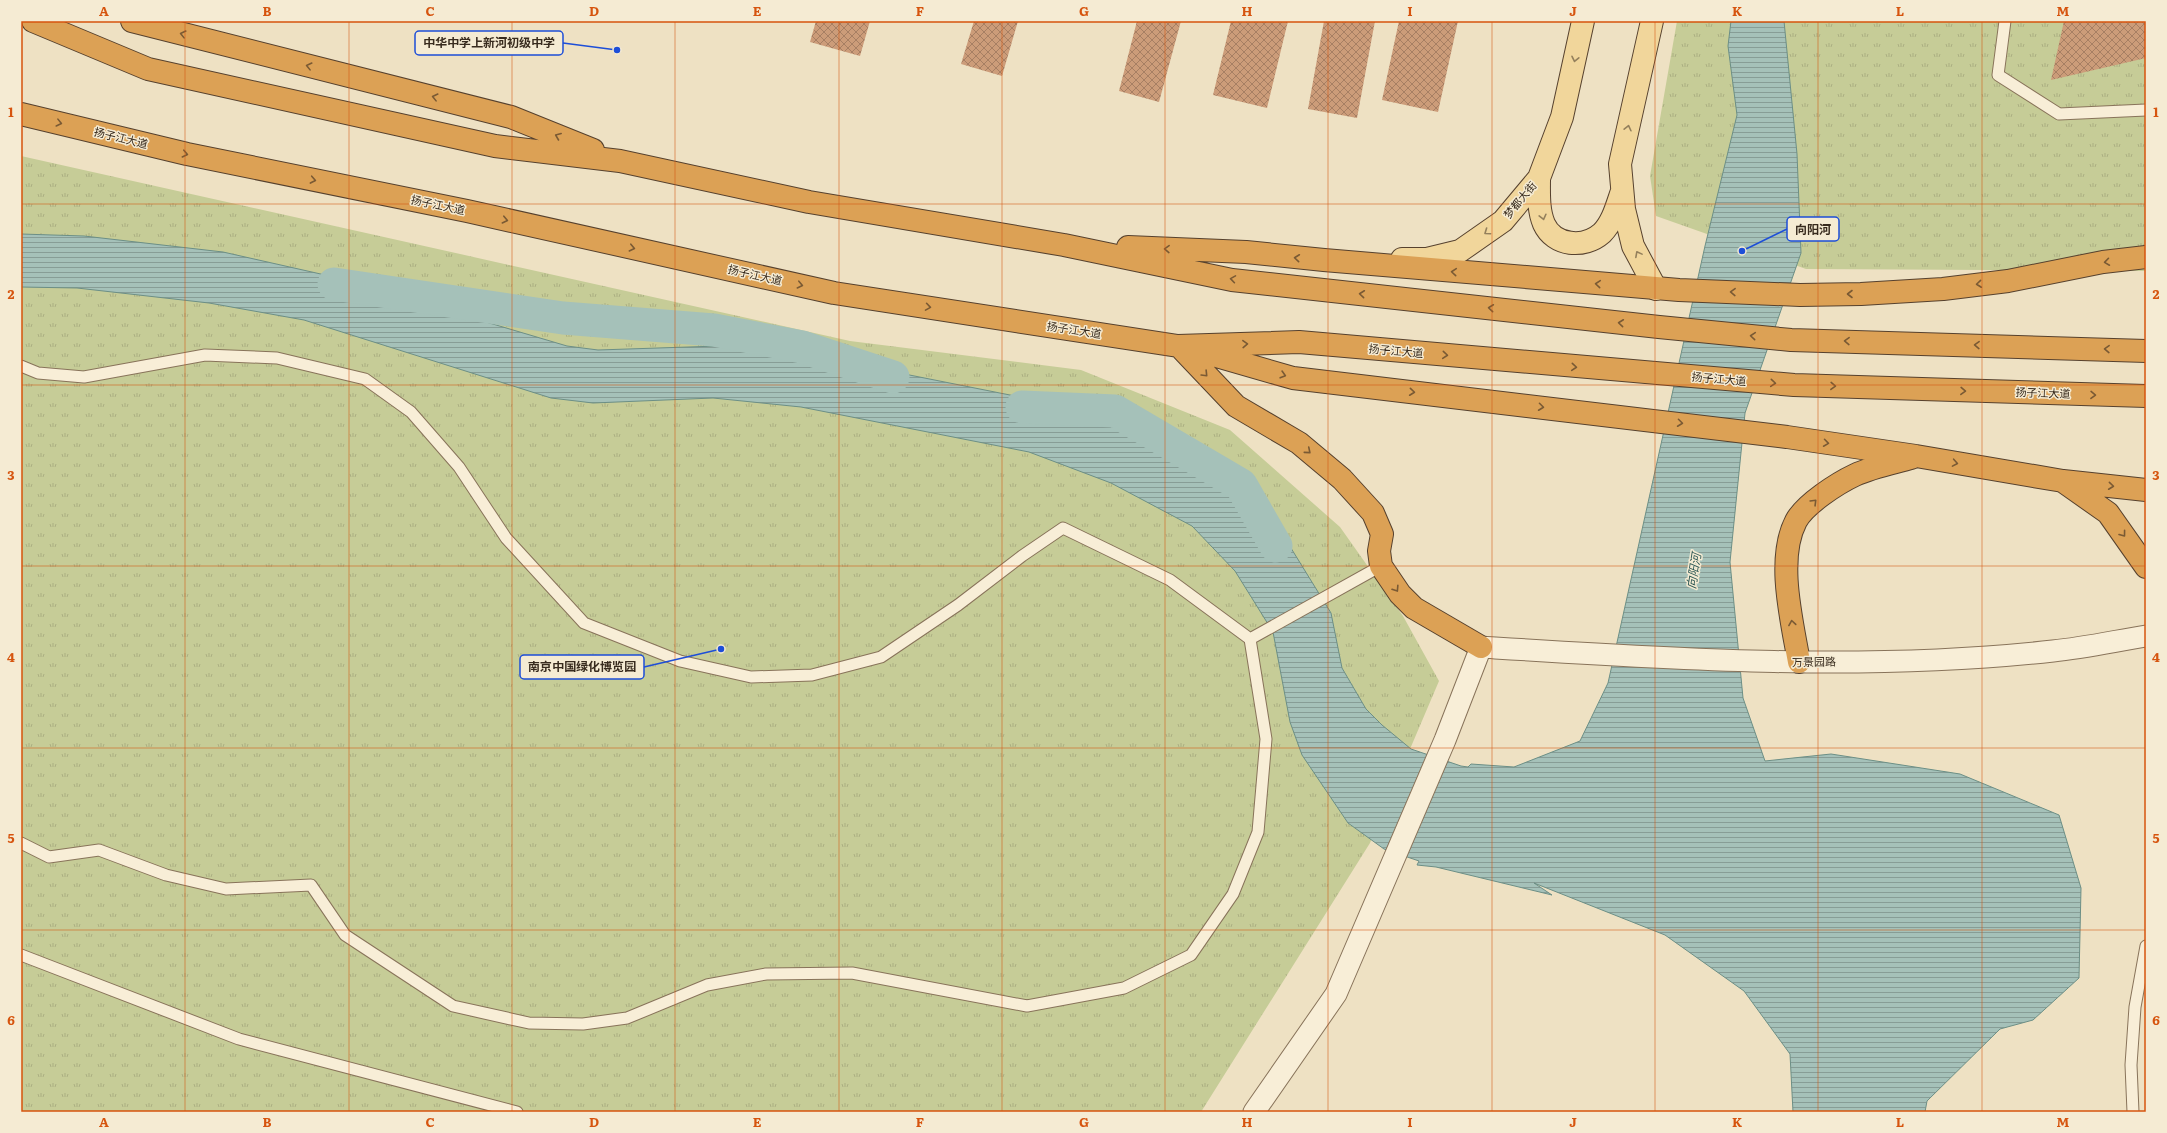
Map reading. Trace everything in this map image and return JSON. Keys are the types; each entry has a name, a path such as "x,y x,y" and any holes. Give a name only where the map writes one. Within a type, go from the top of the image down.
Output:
{"highway":[{"path":"33,21 148,69 495,146 620,161 809,202 1064,244 1232,280 1791,340 2146,351"},
{"path":"132,21 511,117 620,161"},
{"name":"扬子江大道","path":"21,114 187,154 467,211 834,293 1178,346 1299,342 1794,385 2146,396"},
{"path":"1064,244 1246,252 1656,289 1800,295 1861,294 1943,289 2008,281 2104,262 2146,257"},
{"path":"1178,346 1293,378 1641,418 1787,437 1916,456 2063,481 2146,490"},
{"path":"1178,346 1236,406 1299,443 1342,479 1373,513 1382,534 1379,551 1381,566 1400,594 1414,608 1480,647"},
{"path":"1799,662 1787,578 1787,545 1796,520 1822,494 1856,474 1916,456"},
{"path":"2063,481 2108,513 2146,567"}],"main road":[{"name":"梦都大街","path":"1324,260 1427,259 1460,251 1503,221 1539,178 1562,117 1583,21"},
{"path":"1652,21 1620,164 1624,209 1633,246 1656,289"},
{"path":"1539,178 1539,204 1544,224 1553,236 1563,243 1581,242 1602,233 1613,217 1622,190"}],"street":[{"name":"万景园路","path":"1480,647 1753,662 1936,660 2054,651 2146,636"},
{"path":"1254,1112 1336,994 1445,740 1480,647"}],"lane":[{"path":"2005,21 1998,75 2035,99 2059,114 2146,110"},
{"path":"21,366 38,373 84,378 205,355 213,355 277,358 365,379 411,412 459,467 506,538 584,623 680,661 751,677 812,675 881,657 958,605 1022,556 1063,528 1170,580 1250,639 1266,739 1258,832 1233,894 1191,955 1124,988 1027,1006 852,974 766,974 707,985 627,1018 583,1024 529,1023 453,1006 345,935 311,885 226,889 166,875 99,850 49,857 21,843"},
{"path":"1250,639 1381,566"},
{"path":"2133,1112 2131,1065 2135,1007 2146,946"},
{"path":"21,955 239,1039 517,1112"}],"green space":[{"path":"1677,21 2146,21 2146,271 1806,269 1656,216 1650,176"},
{"path":"21,156 850,341 1081,370 1230,430 1340,527 1403,616 1439,681 1370,843 1201,1112 21,1112"}],"water":[{"path":"1731,21 1784,21 1797,154 1801,253 1745,413 1730,562 1743,698 1765,761 1831,754 1960,774 2059,815 2081,888 2079,978 2033,1020 2000,1029 1927,1101 1925,1112 1793,1112 1790,1054 1744,991 1665,935 1534,883 1552,895 1436,867 1417,865 1419,861 1384,849 1348,823 1302,755 1290,722 1273,632 1235,571 1192,526 1111,483 1029,452 801,407 713,398 593,403 551,398 304,320 209,303 77,288 21,287 21,234 84,236 223,252 334,277 567,346 598,350 718,346 814,356 1050,403 1141,436 1237,490 1286,540 1331,613 1342,668 1366,709 1382,725 1411,749 1461,766 1468,767 1471,764 1514,767 1580,741 1608,683 1705,246 1737,115 1728,46"}],"building":[{"path":"816,21 870,21 860,56 810,42"},
{"path":"974,21 1018,21 1002,76 961,64"},
{"path":"1137,21 1181,21 1159,102 1119,91"},
{"path":"1231,21 1288,21 1267,108 1213,95"},
{"path":"1324,21 1375,21 1357,118 1308,109"},
{"path":"1399,21 1458,21 1438,112 1382,100"},
{"path":"2064,21 2146,21 2146,58 2051,80"}],"waterway":[{"path":"334,284 563,318 714,330 802,347 893,377"},
{"path":"1022,407 1115,411 1241,485 1276,546"}],"place":[{"name":"中华中学上新河初级中学","path":"617,50"},
{"name":"向阳河","path":"1742,251"},
{"name":"南京中国绿化博览园","path":"721,649"}]}
